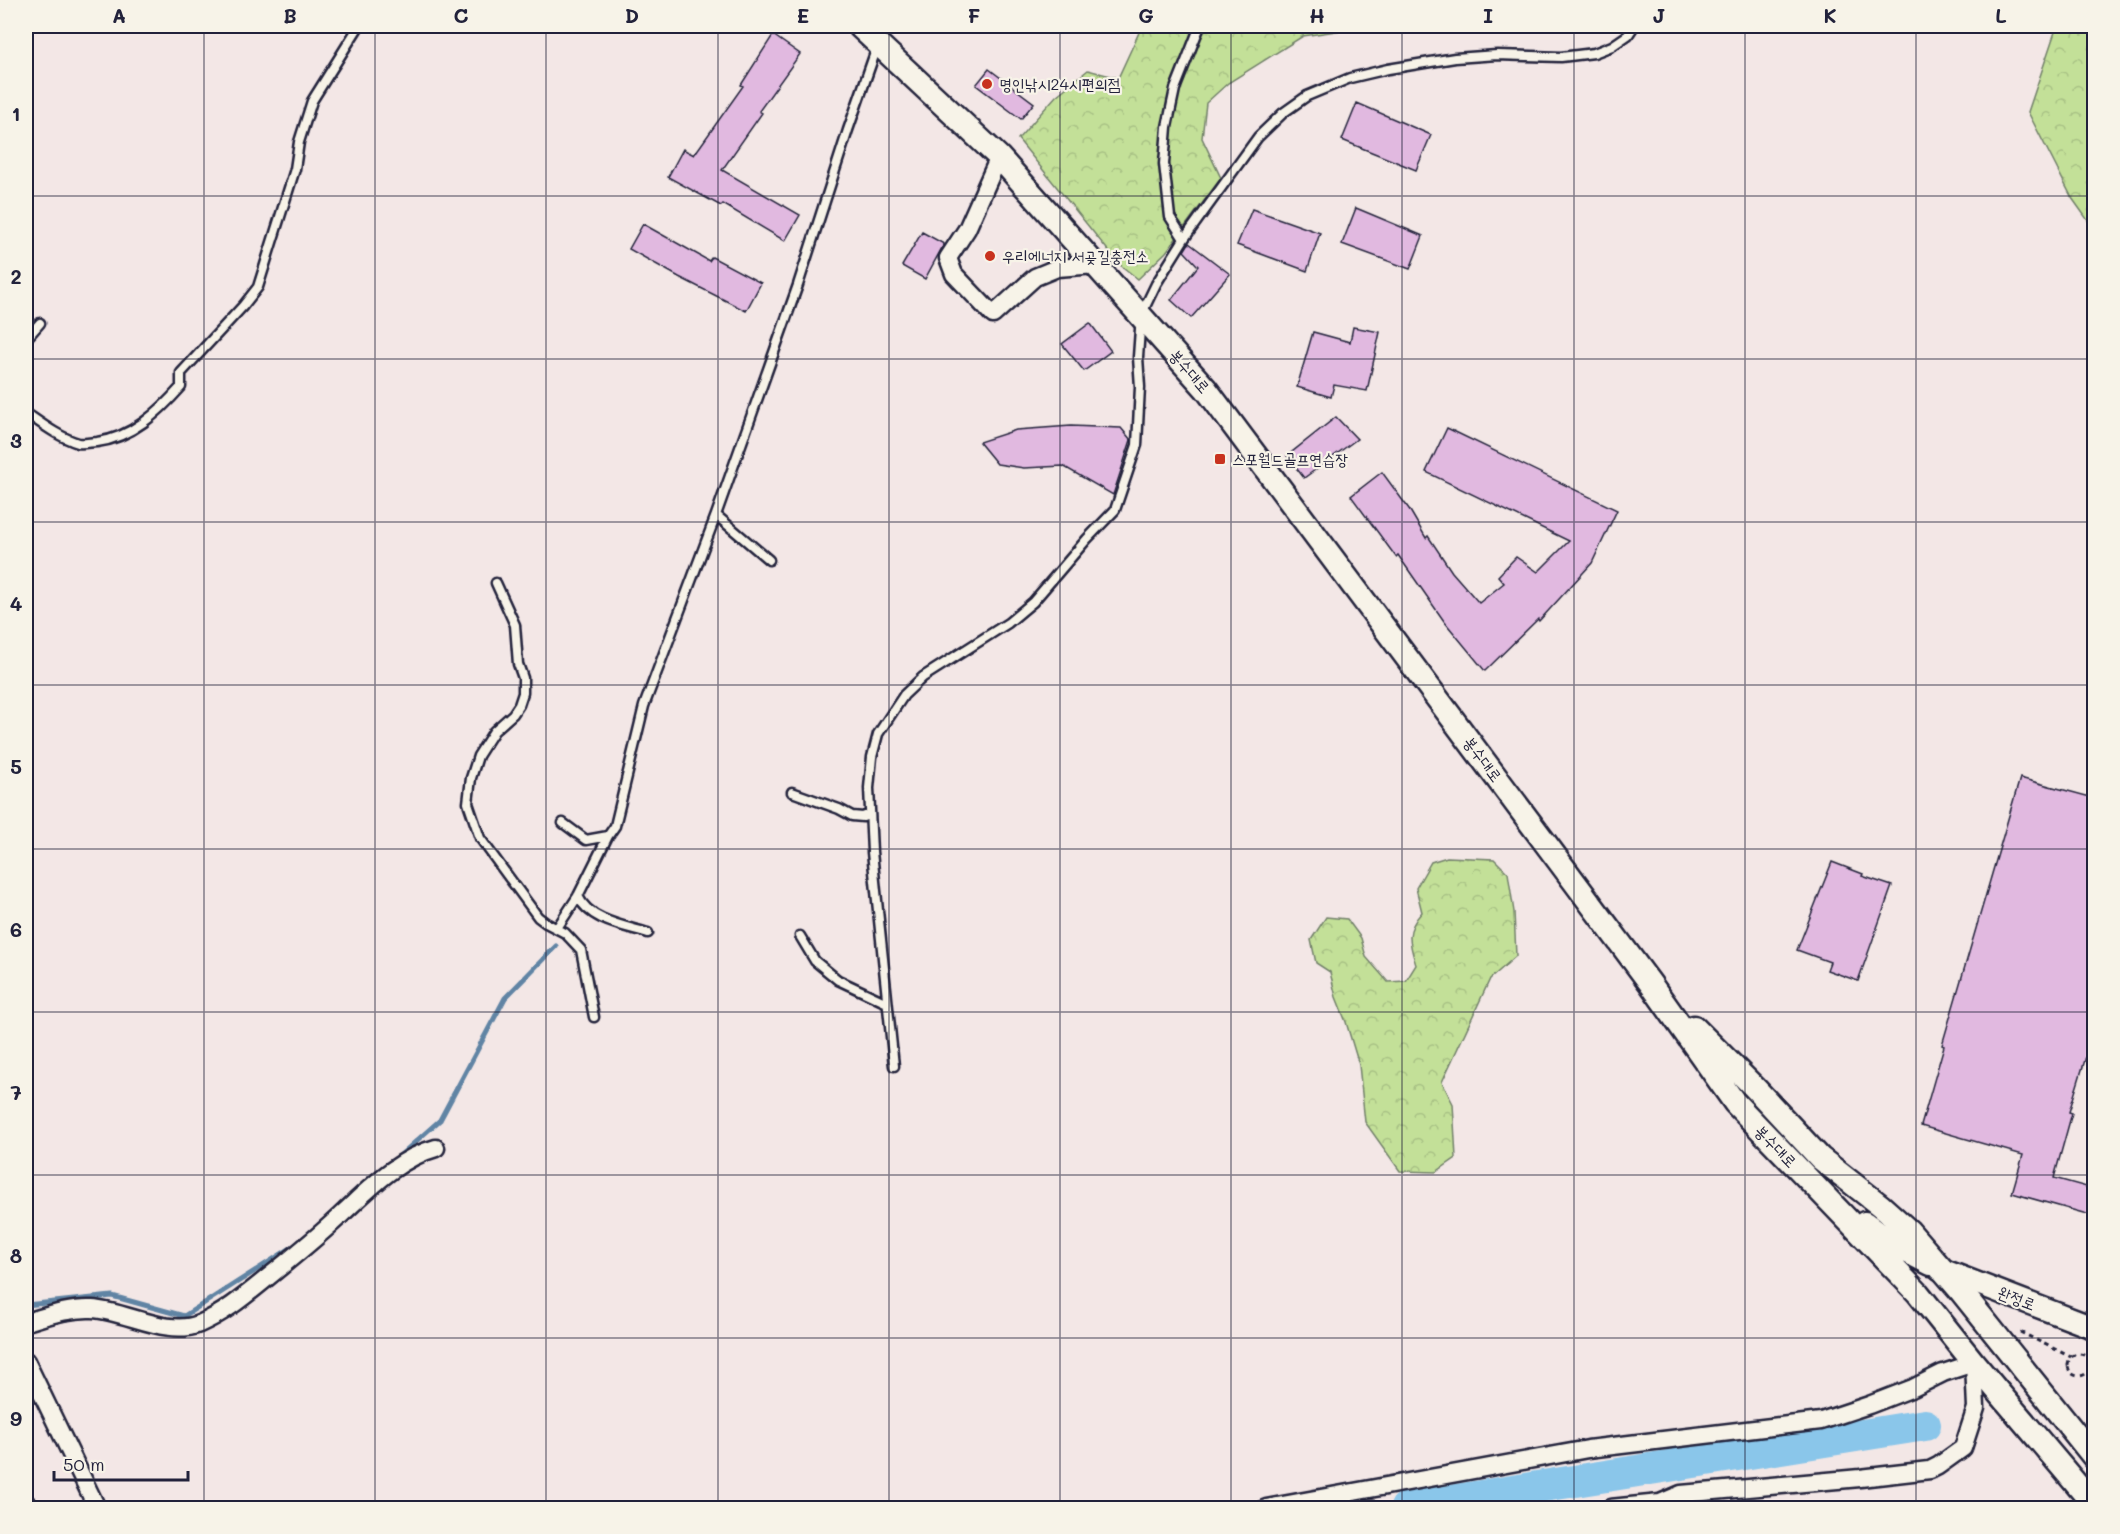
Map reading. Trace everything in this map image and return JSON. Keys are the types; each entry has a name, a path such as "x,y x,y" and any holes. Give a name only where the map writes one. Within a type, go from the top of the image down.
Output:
{"main road":[{"name":"봉수대로","path":"859,26 999,157 1206,389 1650,983 1735,1103 1918,1293 2094,1505"},
{"path":"1650,983 1754,1087 1820,1158 1909,1231 1960,1290 2094,1457"},
{"path":"1825,1196 1894,1245 1940,1269"},
{"path":"2009,1404 2008,1394 2011,1388 2028,1384 2040,1389"}],"street":[{"path":"999,157 967,229 948,258 954,274 993,315 1035,277 1057,268 1096,265"},
{"path":"26,1322 64,1311 92,1309 168,1327 190,1327 200,1323 235,1304 301,1252 382,1177 422,1153 436,1148"},
{"name":"완정로","path":"1940,1269 2094,1328"},
{"path":"26,1361 96,1509"},
{"path":"1266,1509 1588,1449 1821,1421 1869,1405 1943,1373 1974,1363 1976,1408 1963,1448 1930,1470 1682,1494 1660,1503 1610,1509"}],"lane":[{"path":"26,413 62,436 81,444 106,441 137,428 159,410 181,387 181,373 258,287 295,169 299,142 312,100 359,26"},
{"path":"1184,239 1170,217 1164,164 1167,127 1175,89 1200,26"},
{"path":"894,1066 868,788 878,734 904,695 923,677 1008,623 1033,602 1115,510 1137,445 1141,315 1156,284 1184,239 1258,137 1283,113 1307,96 1350,78 1455,58 1497,55 1561,57 1594,52 1612,46 1628,35 1634,26"},
{"path":"557,928 578,896 615,826 644,706 716,515 798,285 848,130 879,44"},
{"path":"26,339 40,322"},
{"path":"716,515 769,560"},
{"path":"496,583 515,625 523,693 513,714 494,731 478,756 471,778 468,803 480,838 538,917 572,939 581,950 594,1017"},
{"path":"792,792 852,816 864,817 870,814"},
{"path":"563,823 586,840 608,836"},
{"path":"578,896 587,908 605,920 648,933"},
{"path":"800,936 815,961 838,980 887,1003"}],"path":[{"path":"2016,1330 2071,1358"},
{"path":"2081,1354 2084,1348"},
{"path":"2090,1368 2082,1376 2077,1377 2071,1374 2068,1362 2076,1354 2081,1354 2087,1357 2090,1368 2094,1370"}],"green space":[{"path":"1142,26 1370,26 1303,36 1228,83 1206,103 1202,138 1221,178 1166,252 1138,279 1119,264 1018,139 1056,96 1088,70 1118,78"},
{"path":"2057,26 2094,26 2094,229 2072,198 2028,112"},
{"path":"1447,857 1494,859 1508,873 1514,912 1516,956 1490,979 1442,1082 1453,1104 1456,1158 1436,1172 1400,1171 1365,1122 1359,1065 1330,972 1316,963 1311,940 1326,917 1347,919 1361,938 1366,957 1388,982 1406,981 1416,965 1410,943 1411,931 1422,912 1416,888 1431,862"}],"building":[{"path":"773,35 800,54 759,111 762,113 722,170 800,215 785,241 723,204 721,206 668,177 683,149 694,155 743,86 741,85"},
{"path":"989,69 1034,103 1021,119 976,85"},
{"path":"1357,103 1431,135 1416,170 1342,140"},
{"path":"1356,208 1423,236 1410,269 1342,244"},
{"path":"1252,209 1320,233 1307,271 1237,245"},
{"path":"643,224 709,261 712,257 761,283 746,311 629,249"},
{"path":"922,232 944,244 925,279 902,266"},
{"path":"1189,243 1230,274 1191,318 1171,300 1198,266 1184,251"},
{"path":"1090,323 1111,351 1084,371 1062,344"},
{"path":"1353,327 1380,332 1367,391 1334,385 1331,397 1297,387 1313,332 1350,342"},
{"path":"1336,417 1357,439 1304,478 1287,456"},
{"path":"1071,426 1121,428 1131,440 1113,495 1063,466 1024,468 997,464 979,442 1016,430"},
{"path":"1447,428 1617,510 1592,563 1539,621 1538,619 1485,671 1444,621 1398,555 1396,557 1351,496 1382,472 1409,509 1426,538 1428,536 1452,572 1479,603 1504,583 1498,576 1516,557 1538,572 1569,541 1426,472"},
{"path":"2020,778 2094,798 2094,1018 2089,1036 2092,1037 2069,1112 2072,1113 2054,1178 2094,1189 2094,1216 2012,1193 2023,1155 1921,1126 1944,1046 1942,1045"},
{"path":"1832,862 1863,874 1862,876 1892,886 1858,981 1827,970 1830,962 1797,950"}],"waterway":[{"path":"397,1158 440,1120 505,998 556,946"},
{"path":"26,1305 112,1296 184,1316 297,1244"},
{"path":"1406,1508 1925,1425"}],"place":[{"name":"명인낚시24시편의점","path":"987,84"},
{"name":"우리에너지 서곶길충전소","path":"990,256"},
{"name":"스포월드골프연습장","path":"1220,459"}]}
